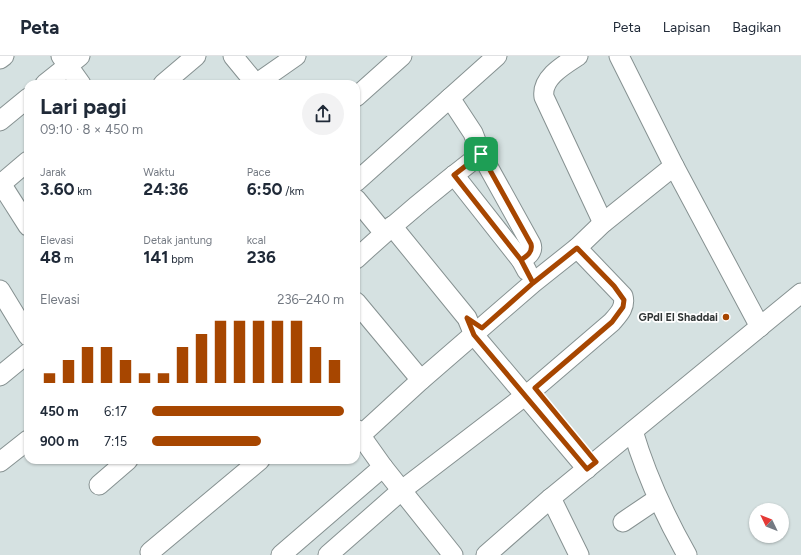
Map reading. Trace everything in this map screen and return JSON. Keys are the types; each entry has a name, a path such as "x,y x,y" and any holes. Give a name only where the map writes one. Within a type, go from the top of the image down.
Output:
{"street":[{"path":"0,59 4,56"},
{"path":"168,80 196,56"},
{"path":"233,56 253,80"},
{"path":"262,80 296,56"},
{"path":"360,93 402,56"},
{"path":"360,178 497,56"},
{"path":"578,56 564,66 548,81 544,88 544,97 603,223"},
{"path":"618,56 674,166 760,328"},
{"path":"49,80 70,59 79,80"},
{"path":"450,98 473,133 481,154 531,244 532,247 530,253 521,260"},
{"path":"0,121 24,101"},
{"path":"360,255 388,230 481,154"},
{"path":"24,164 1,183 24,220"},
{"path":"360,430 421,380 474,327 577,248 603,223 674,166"},
{"path":"454,175 521,260 533,283"},
{"path":"360,203 388,230 474,327 530,391 591,465"},
{"path":"328,555 402,490 530,391 612,322 623,307 623,296 577,248"},
{"path":"1,293 24,330"},
{"path":"486,555 551,498 801,293"},
{"path":"360,307 421,380"},
{"path":"0,376 24,356"},
{"path":"633,431 639,452 657,499 687,555"},
{"path":"360,435 383,467 453,555"},
{"path":"0,462 24,443"},
{"path":"99,485 123,464"},
{"path":"150,552 255,464"},
{"path":"282,555 383,467"},
{"path":"551,498 579,555"},
{"path":"623,522 657,499"}],"place":[{"name":"GPdI El Shaddai","path":"726,317"}],"route":[{"path":"481,154 454,175 521,260 533,283 577,248 623,296 624,304 618,316 535,388 596,462 587,469 474,335 467,318 482,328 533,283 521,260 530,253 532,247 531,244 481,154"}]}
